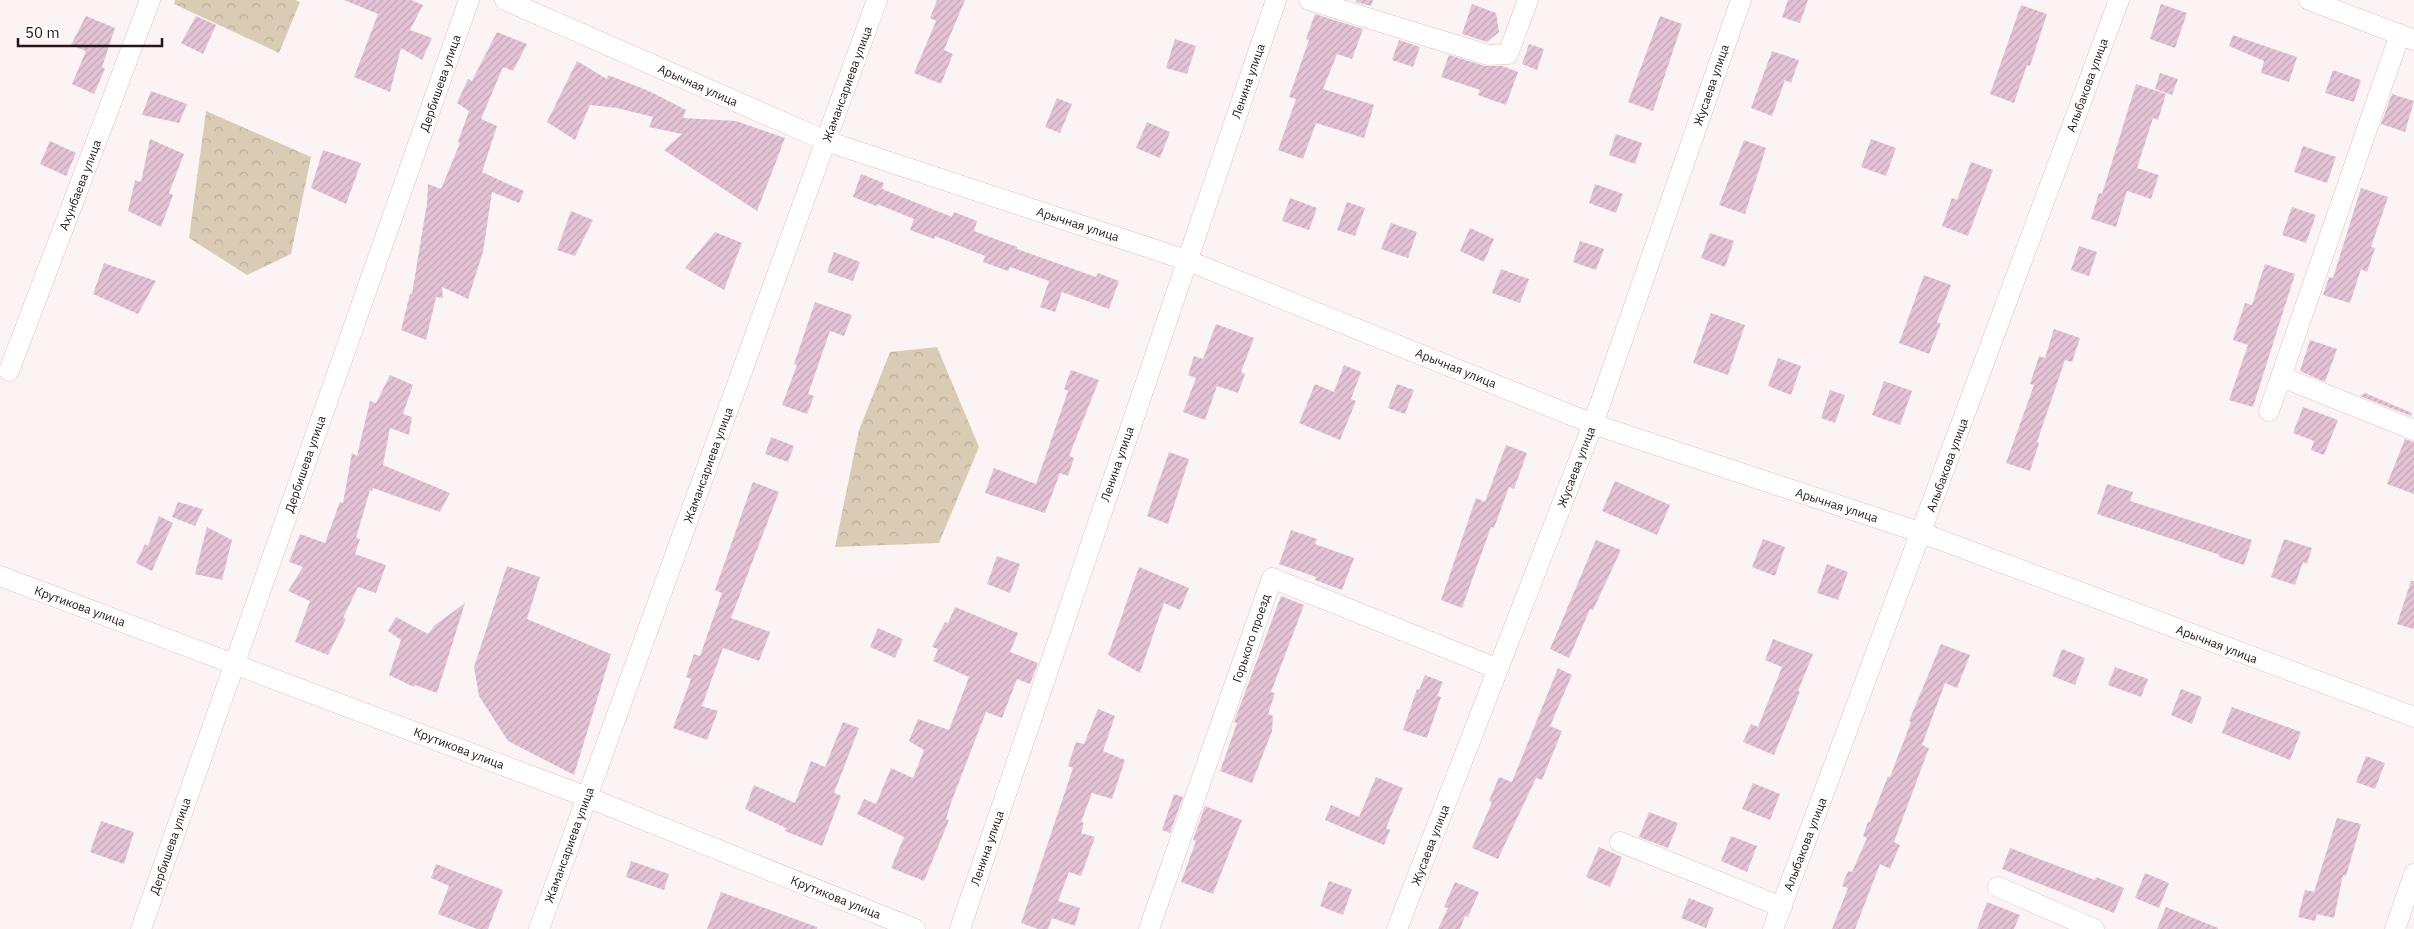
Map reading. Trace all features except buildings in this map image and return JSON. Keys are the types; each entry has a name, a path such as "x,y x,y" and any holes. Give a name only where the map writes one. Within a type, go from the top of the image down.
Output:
{"street":[{"name":"Ахунбаева улица","path":"9,371 150,0"},
{"name":"Дербишева улица","path":"141,929 470,0"},
{"name":"Арычная улица","path":"506,0 826,141 1186,260 1593,424 1922,533 2414,718"},
{"name":"Жамансариева улица","path":"539,929 877,0"},
{"name":"Ленина улица","path":"960,929 1276,0"},
{"path":"1309,0 1488,55 1508,54 1528,0"},
{"name":"Жусаева улица","path":"1397,929 1593,424 1741,0"},
{"name":"Алыбакова улица","path":"1774,929 2119,0"},
{"path":"2269,411 2407,37 2310,0"},
{"path":"2282,377 2414,430"},
{"name":"Крутикова улица","path":"0,576 587,797 915,929"},
{"name":"Горького проезд","path":"1149,929 1272,578 1498,668"},
{"path":"1620,842 1782,907"},
{"path":"2396,929 2414,874"},
{"path":"1998,887 2094,929"}],"green space":[{"path":"175,0 295,0 300,2 279,53 174,4"},
{"path":"206,111 311,157 291,254 247,275 189,238"},
{"path":"937,347 979,447 939,543 835,547 859,430 890,352"}]}
